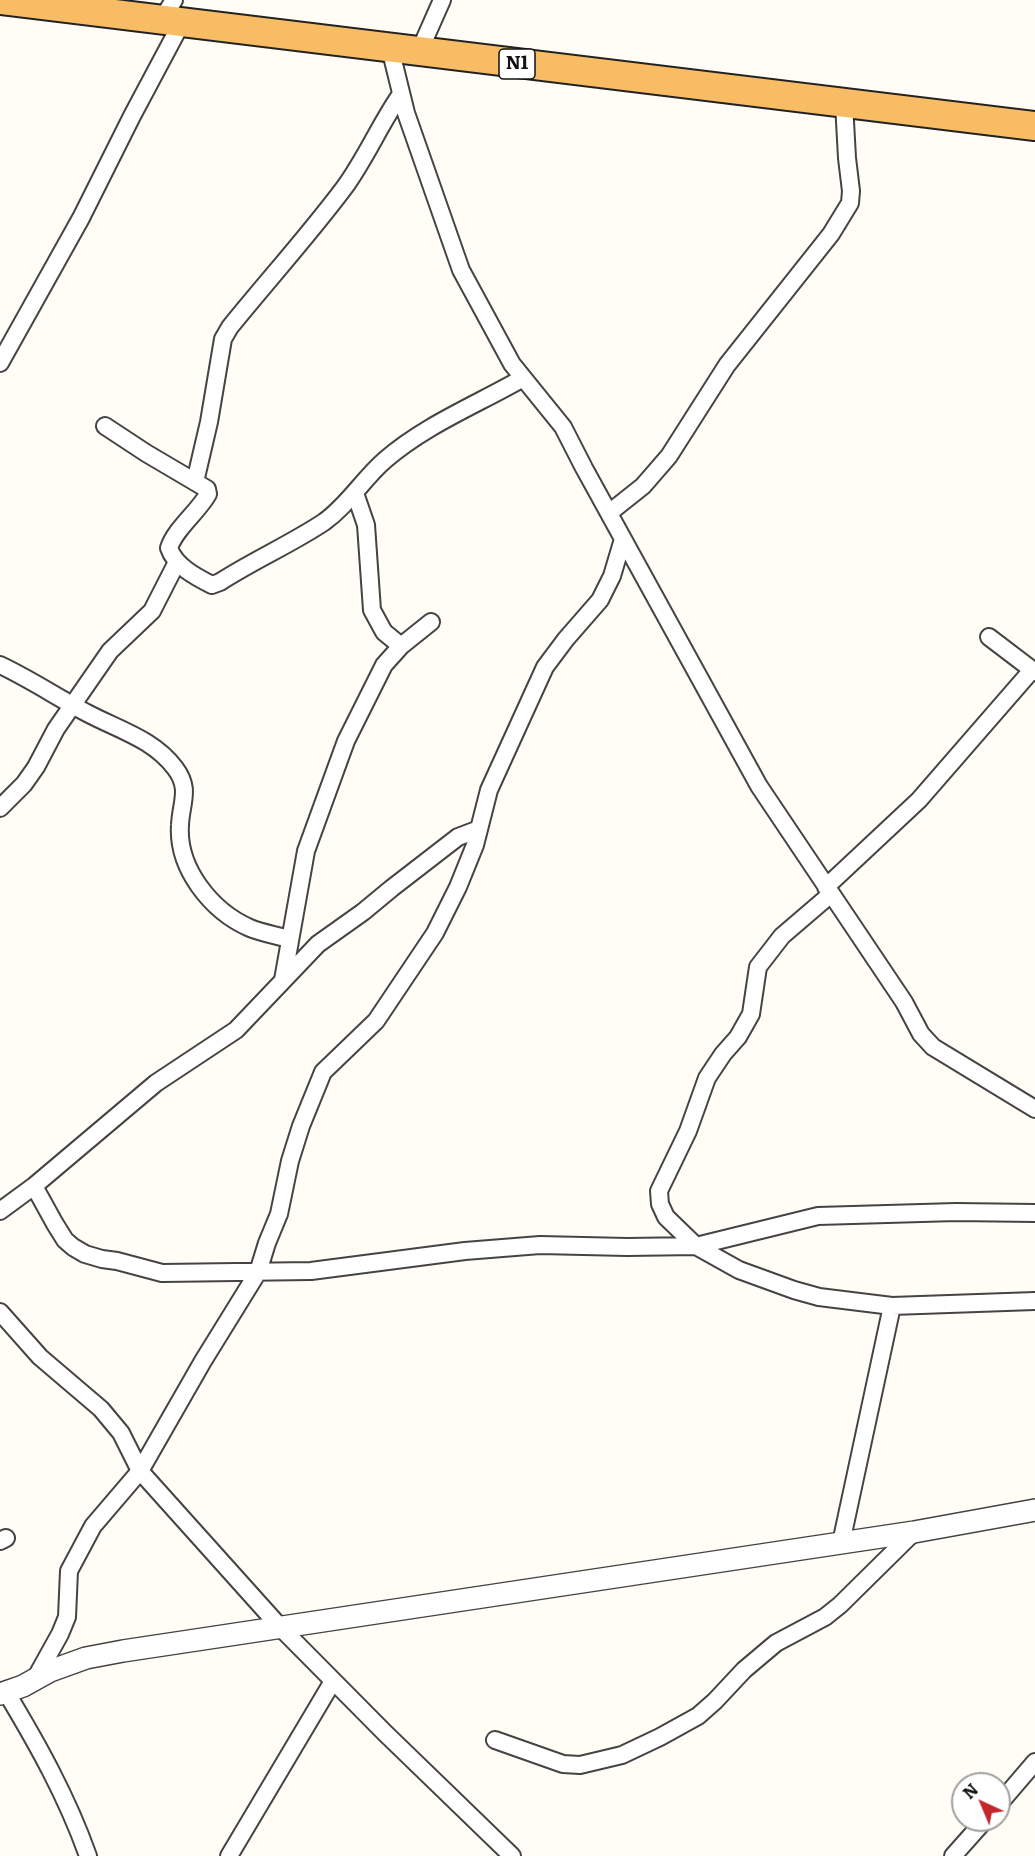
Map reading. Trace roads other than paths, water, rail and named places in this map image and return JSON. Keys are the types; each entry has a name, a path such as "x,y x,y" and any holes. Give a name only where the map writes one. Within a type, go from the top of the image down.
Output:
{"highway":[{"name":"N1","path":"0,0 173,14 419,52 1035,126"}],"street":[{"path":"419,52 442,0"},
{"path":"0,363 81,218 132,116 173,14"},
{"path":"390,48 406,113 461,270 512,364 563,426 759,786 904,1002 921,1034 933,1047 1035,1109"},
{"path":"195,482 209,422 223,339 237,318 343,190 364,160 401,94"},
{"path":"609,513 643,486 669,456 727,365 831,234 850,203 844,103"},
{"path":"105,426 207,489 208,494 203,503 172,539 169,548 177,562 212,585 326,521 384,461 411,441 523,378"},
{"path":"355,493 366,525 372,610 384,632 401,646"},
{"path":"35,1679 67,1617 69,1571 93,1526 140,1471 203,1361 258,1272 279,1214 300,1126 323,1072 376,1021 435,933 458,887 475,845 489,790 545,667 600,600 612,576 623,539"},
{"path":"0,808 24,784 56,729 110,651 152,611 177,562"},
{"path":"283,980 306,851 342,751 384,665 401,646 431,622"},
{"path":"989,637 1034,671 919,800 782,936 758,967 751,1014 738,1037 707,1078 688,1131 659,1191 660,1204 666,1217 696,1246 739,1270 794,1290 819,1297 892,1306 1035,1301"},
{"path":"0,665 147,742 162,754 176,769 184,783 180,825 184,857 189,872 206,894 229,916 249,927 289,939"},
{"path":"0,1211 34,1186 156,1083 236,1030 318,944 363,912 458,837 479,829"},
{"path":"34,1186 65,1240 73,1248 85,1254 162,1273 311,1271 465,1251 540,1245 627,1248 696,1246 818,1216 956,1212 1035,1213"},
{"path":"841,1543 892,1306"},
{"path":"0,1312 40,1357 101,1409 121,1433 140,1471 280,1627 512,1856"},
{"path":"88,1856 74,1818 44,1756 3,1693 50,1671 86,1658 914,1532 1035,1510"},
{"path":"495,1740 563,1764 580,1765 622,1755 660,1737 698,1716 744,1670 776,1643 825,1617 840,1605 914,1532"},
{"path":"229,1856 333,1681"},
{"path":"1011,1790 1035,1762"},
{"path":"953,1856 974,1832"}]}
